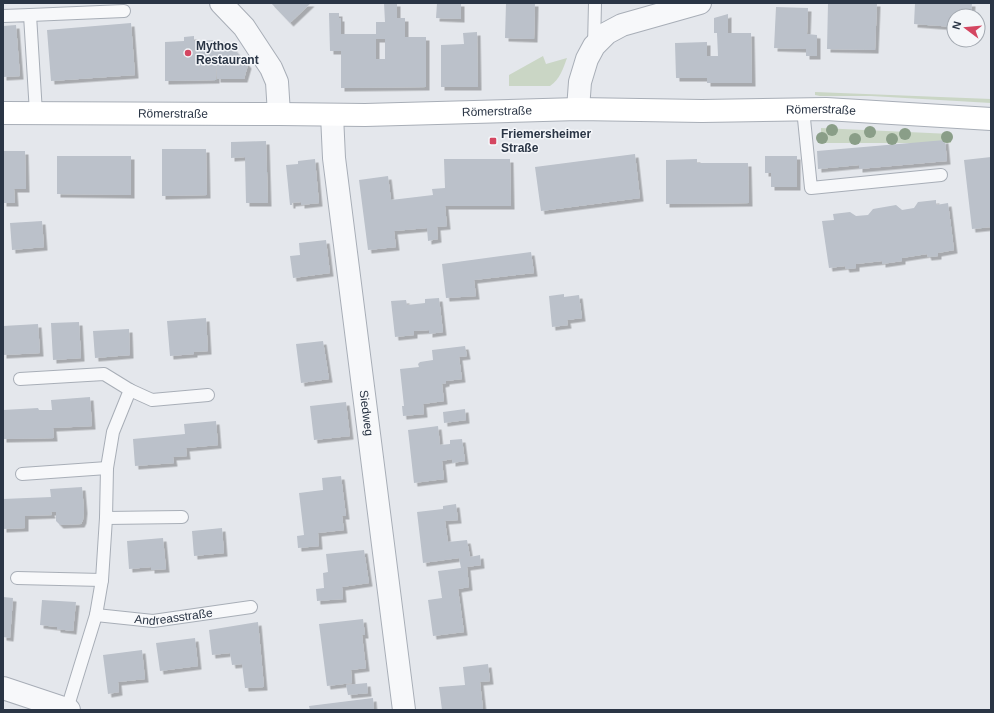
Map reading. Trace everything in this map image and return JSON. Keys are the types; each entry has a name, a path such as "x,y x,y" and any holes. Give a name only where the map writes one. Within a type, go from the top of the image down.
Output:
{"street":[{"path":"221,3 244,27 271,68 277,82 279,114"},
{"path":"578,109 580,82 587,58 594,46 607,33 622,25 700,3"},
{"name":"Römerstraße","path":"3,113 332,115 578,109 702,111 826,109 991,119"},
{"name":"Siedweg","path":"332,115 334,158 404,710"},
{"path":"3,688 68,710"}],"lane":[{"path":"594,46 595,3"},
{"path":"3,16 124,11"},
{"path":"30,15 36,113"},
{"path":"802,109 810,188 941,175"},
{"path":"20,379 104,374 130,390 152,400 208,395"},
{"path":"68,710 96,615 102,580 106,518 107,468 113,432 130,390"},
{"path":"22,474 107,468"},
{"path":"106,518 182,517"},
{"path":"17,578 102,580"},
{"name":"Andreasstraße","path":"96,615 153,621 252,608"}],"green space":[{"path":"543,56 546,64 567,58 561,74 550,86 509,86 509,75"},
{"path":"815,92 991,99 991,103 871,96 820,96 815,95"},
{"path":"821,128 951,134 951,143 821,143"}],"building":[{"path":"271,3 311,3 290,23"},
{"path":"384,3 397,3 397,18 405,18 405,37 426,37 426,87 341,88 341,51 330,51 329,13 339,13 339,18 341,18 341,34 376,34 376,22 385,22","holes":["376,39 385,39 385,59 376,59"]},
{"path":"437,3 461,3 461,19 436,18"},
{"path":"506,3 535,3 534,39 505,38"},
{"path":"828,3 877,3 875,50 827,49"},
{"path":"915,3 972,3 972,8 946,8 946,26 914,24"},
{"path":"776,7 808,8 807,34 817,35 817,56 806,56 806,49 774,48"},
{"path":"728,14 728,33 751,33 752,83 707,83 707,78 676,78 675,43 707,42 707,56 718,56 717,33 714,33 714,18"},
{"path":"131,23 135,75 51,81 47,30"},
{"path":"16,25 20,76 3,77 3,26"},
{"path":"477,32 478,87 441,87 441,45 464,44 463,33"},
{"path":"194,36 194,41 217,40 217,42 228,42 248,65 244,79 217,79 217,47 216,80 165,81 165,42 184,41 184,37"},
{"path":"945,140 947,161 859,169 859,165 818,169 817,151"},
{"path":"266,141 268,203 246,203 245,157 231,158 231,142"},
{"path":"162,149 206,149 207,195 162,196"},
{"path":"3,151 25,151 26,189 14,189 15,203 3,203"},
{"path":"635,154 640,198 541,211 535,167"},
{"path":"57,156 131,156 131,195 57,194"},
{"path":"765,156 797,156 797,187 771,187 771,173 765,173"},
{"path":"991,157 991,227 972,229 964,160"},
{"path":"315,159 319,203 301,205 301,202 292,203 292,205 290,205 286,165 298,164 298,161"},
{"path":"444,159 510,159 511,206 445,206 447,226 437,227 438,239 428,241 427,228 394,231 396,247 368,250 359,180 388,176 391,200 433,195 432,189 445,188"},
{"path":"697,159 697,163 748,163 749,203 666,204 666,160"},
{"path":"936,200 936,205 948,203 954,250 938,253 938,256 928,257 927,254 902,258 902,261 882,264 882,261 856,264 856,268 846,269 845,266 829,268 822,221 834,220 833,214 850,212 856,216 868,215 873,209 896,205 902,210 914,208 918,202"},
{"path":"42,221 44,247 12,250 10,223"},
{"path":"326,240 330,273 293,278 290,256 300,255 299,243"},
{"path":"531,252 534,273 474,280 476,296 446,298 442,264"},
{"path":"564,294 564,297 579,295 582,318 567,320 568,325 552,327 549,296"},
{"path":"439,298 443,332 429,334 429,330 414,331 414,335 395,337 391,301 406,300 407,305 425,303 425,299"},
{"path":"206,318 208,351 170,356 167,321"},
{"path":"79,322 81,358 53,360 51,323"},
{"path":"38,324 40,353 3,355 3,326"},
{"path":"129,329 130,355 95,358 93,331"},
{"path":"323,341 329,379 301,383 296,344"},
{"path":"465,346 467,356 459,357 462,379 446,381 446,383 442,384 444,401 423,404 424,414 403,416 402,406 404,406 400,369 419,367 418,364 420,362 433,360 432,350"},
{"path":"90,397 92,426 53,428 54,438 3,439 3,410 38,408 39,410 52,410 51,400"},
{"path":"346,402 350,436 314,440 310,406"},
{"path":"465,409 466,420 444,423 443,412"},
{"path":"216,421 218,445 186,448 187,456 173,457 174,463 135,466 133,439 185,434 184,424"},
{"path":"438,426 440,445 450,444 450,440 462,439 465,461 452,463 452,459 442,461 444,479 414,483 408,430"},
{"path":"341,476 346,516 342,516 344,530 318,533 319,546 298,548 297,536 304,535 299,493 323,490 322,478"},
{"path":"82,487 84,510 81,524 60,525 56,521 56,512 51,512 52,515 25,516 25,528 3,529 3,499 51,497 50,489"},
{"path":"456,504 458,520 445,521 448,542 467,540 470,557 480,555 481,565 467,567 469,587 458,589 464,632 433,636 428,600 442,598 438,571 461,568 459,558 423,563 417,512 443,509 443,506"},
{"path":"222,528 224,553 194,556 192,531"},
{"path":"163,538 166,569 151,570 151,567 129,569 127,541"},
{"path":"364,550 369,583 342,587 343,599 317,601 316,589 324,588 323,573 328,572 326,554"},
{"path":"3,597 13,598 10,638 3,637"},
{"path":"42,600 76,602 73,631 40,625"},
{"path":"363,619 365,635 362,635 366,668 351,670 352,683 327,686 319,624"},
{"path":"258,622 264,687 245,688 242,664 232,665 230,653 212,655 209,630"},
{"path":"195,638 198,666 160,671 156,643"},
{"path":"142,650 145,679 118,682 119,692 108,694 103,655"},
{"path":"488,664 490,681 480,682 483,709 442,710 439,687 465,685 463,667"},
{"path":"367,683 368,693 348,695 346,685"},
{"path":"373,698 374,710 310,710 309,706"}],"place":[{"name":"Mythos Restaurant","path":"188,53"},
{"name":"Friemersheimer Straße","path":"493,141"}]}
